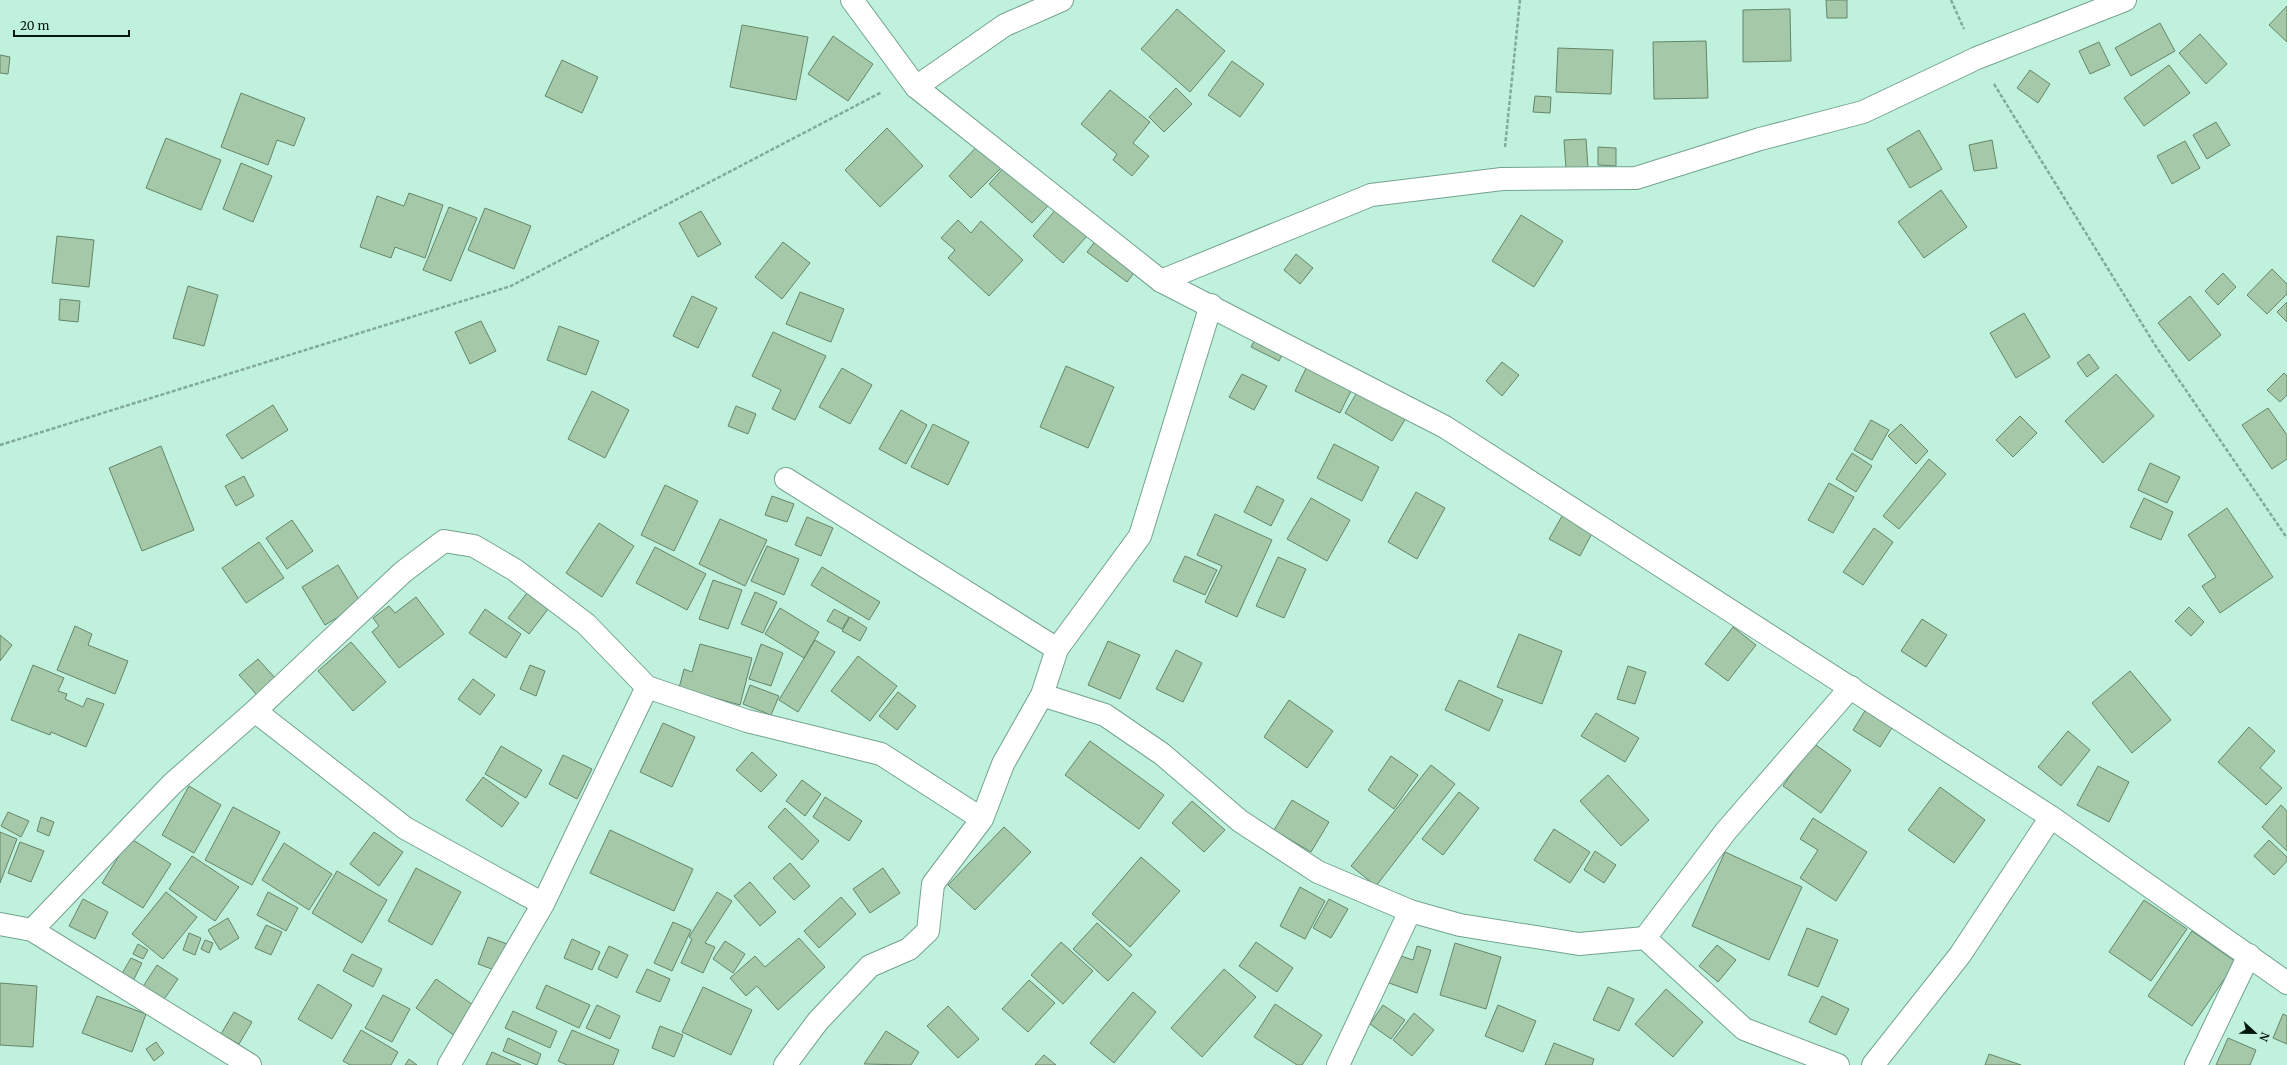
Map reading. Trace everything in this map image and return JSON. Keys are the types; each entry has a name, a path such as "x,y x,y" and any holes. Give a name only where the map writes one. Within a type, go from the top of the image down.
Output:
{"street":[{"path":"852,0 916,86 1161,281 1445,427 1851,686 2051,817 2287,983"},
{"path":"916,86 1005,25 1062,0"},
{"path":"1161,281 1371,195 1502,179 1636,178 1760,139 1863,112 1977,58 2126,0"},
{"path":"785,1065 818,1021 870,966 909,949 928,930 933,884 982,819 1003,764 1042,695 1057,649 1140,536 1210,305"},
{"path":"786,479 1057,649"},
{"path":"32,930 172,784 255,711 403,572 444,541 474,546 515,570 586,624 647,687 747,722 881,754 982,819"},
{"path":"1042,695 1105,715 1162,754 1240,820 1318,872 1410,911 1460,925 1579,944 1645,938 1726,831 1851,686"},
{"path":"449,1065 543,904 647,687"},
{"path":"255,711 405,828 543,904"},
{"path":"1873,1065 1960,955 2051,817"},
{"path":"1338,1065 1410,911"},
{"path":"0,924 32,930 237,1062"},
{"path":"1645,938 1744,1029 1838,1065"},
{"path":"2196,1065 2249,955"}],"path":[{"path":"1502,179 1520,0"},
{"path":"1951,0 1977,58 2155,345 2287,538"},
{"path":"0,444 511,286 914,76 916,86"}],"building":[{"path":"1826,0 1847,0 1847,18 1827,18"},
{"path":"2287,6 2287,42 2269,25"},
{"path":"1177,9 1225,51 1190,92 1141,49"},
{"path":"1790,9 1791,61 1743,62 1743,10"},
{"path":"2160,23 2175,51 2131,76 2115,48"},
{"path":"742,25 808,37 796,100 730,87"},
{"path":"2200,34 2227,64 2206,84 2179,53"},
{"path":"833,36 873,64 848,101 808,74"},
{"path":"1706,41 1708,98 1654,99 1653,42"},
{"path":"2099,42 2110,65 2090,74 2079,51"},
{"path":"1558,48 1613,50 1611,94 1556,92"},
{"path":"0,55 10,57 8,74 0,73"},
{"path":"562,60 598,77 582,113 545,96"},
{"path":"1232,61 1264,84 1240,117 1208,95"},
{"path":"2169,65 2190,93 2144,126 2124,98"},
{"path":"2030,70 2050,84 2038,103 2017,88"},
{"path":"1176,88 1192,104 1164,132 1149,117"},
{"path":"1110,90 1150,122 1133,143 1149,156 1132,176 1113,160 1117,154 1081,124"},
{"path":"241,93 305,118 294,146 277,140 268,165 221,147"},
{"path":"1535,96 1551,97 1550,113 1533,112"},
{"path":"2216,122 2230,145 2207,159 2193,135"},
{"path":"887,128 923,166 880,207 845,170"},
{"path":"1919,130 1942,169 1910,188 1887,149"},
{"path":"166,138 221,160 201,210 146,188"},
{"path":"1586,139 1588,168 1566,169 1564,140"},
{"path":"983,140 1006,163 971,198 949,176"},
{"path":"1992,140 1997,168 1974,171 1969,145"},
{"path":"2185,141 2200,168 2172,184 2157,156"},
{"path":"1598,147 1616,148 1616,166 1598,165"},
{"path":"1016,154 1059,194 1032,223 989,184"},
{"path":"241,163 272,176 253,222 223,209"},
{"path":"1941,190 1967,227 1924,258 1898,222"},
{"path":"409,193 443,205 425,258 395,247 391,258 360,247 377,196 404,206"},
{"path":"1064,200 1095,227 1063,263 1033,236"},
{"path":"449,207 477,218 451,281 423,270"},
{"path":"485,208 531,226 514,269 468,250"},
{"path":"701,211 721,244 698,257 679,223"},
{"path":"1521,215 1563,241 1534,287 1492,261"},
{"path":"958,220 971,233 981,221 1023,260 989,296 948,258 955,250 941,238"},
{"path":"1103,231 1143,261 1127,282 1087,252"},
{"path":"57,236 94,240 89,287 52,283"},
{"path":"783,242 810,263 782,299 755,277"},
{"path":"1296,254 1313,268 1300,284 1284,270"},
{"path":"2272,269 2287,284 2287,294 2267,314 2247,295"},
{"path":"2223,273 2236,287 2218,305 2205,291"},
{"path":"188,286 218,295 204,346 173,338"},
{"path":"800,292 844,309 831,342 786,324"},
{"path":"692,296 717,308 698,348 673,336"},
{"path":"2190,296 2221,335 2189,361 2158,323"},
{"path":"60,299 80,301 78,322 59,320"},
{"path":"2287,302 2287,322 2277,312"},
{"path":"2024,313 2050,357 2016,378 1990,333"},
{"path":"481,321 496,351 470,364 455,332"},
{"path":"1263,323 1291,337 1279,361 1251,347"},
{"path":"559,326 599,341 586,375 547,360"},
{"path":"773,332 826,356 795,420 772,409 781,390 752,376"},
{"path":"1315,350 1360,373 1340,413 1295,391"},
{"path":"2089,354 2099,368 2087,377 2077,363"},
{"path":"1502,362 1519,375 1502,396 1486,381"},
{"path":"1066,366 1114,387 1088,448 1040,427"},
{"path":"842,368 872,385 850,424 819,407"},
{"path":"2284,373 2287,376 2287,395 2280,402 2267,390"},
{"path":"1242,374 1267,386 1254,410 1229,397"},
{"path":"2116,374 2154,416 2103,463 2065,421"},
{"path":"1367,375 1415,403 1392,441 1345,413"},
{"path":"592,391 629,410 605,458 568,439"},
{"path":"273,405 288,430 242,459 226,435"},
{"path":"736,406 756,414 748,434 728,426"},
{"path":"2268,408 2287,435 2287,459 2272,469 2242,425"},
{"path":"901,410 927,425 906,464 879,449"},
{"path":"2020,416 2037,433 2013,457 1996,440"},
{"path":"1871,420 1889,430 1872,460 1854,450"},
{"path":"933,424 969,442 948,485 911,467"},
{"path":"1901,424 1928,451 1916,464 1888,436"},
{"path":"1334,444 1379,467 1362,501 1317,478"},
{"path":"161,446 194,530 142,551 109,468"},
{"path":"1852,453 1872,466 1856,492 1836,479"},
{"path":"1929,459 1946,474 1899,529 1883,516"},
{"path":"2150,463 2180,477 2167,503 2138,490"},
{"path":"244,476 254,496 236,506 225,486"},
{"path":"1829,483 1854,497 1833,533 1808,520"},
{"path":"665,485 698,501 674,551 641,535"},
{"path":"1257,486 1284,500 1271,526 1244,512"},
{"path":"1416,492 1445,508 1417,559 1388,542"},
{"path":"772,496 794,504 787,522 765,515"},
{"path":"1311,498 1350,520 1327,561 1287,539"},
{"path":"2144,498 2173,512 2161,540 2130,527"},
{"path":"2227,508 2273,577 2220,613 2202,586 2216,577 2188,535"},
{"path":"1566,509 1596,526 1580,556 1549,539"},
{"path":"1215,514 1272,540 1237,617 1205,602 1222,566 1197,555"},
{"path":"807,517 833,528 821,556 795,545"},
{"path":"720,519 767,540 745,586 699,564"},
{"path":"292,520 313,551 287,569 266,538"},
{"path":"599,523 634,546 602,597 566,573"},
{"path":"1874,528 1893,542 1863,585 1843,572"},
{"path":"259,542 284,578 246,603 222,568"},
{"path":"767,546 799,559 784,595 751,581"},
{"path":"655,547 706,574 687,610 636,583"},
{"path":"1185,556 1217,570 1205,595 1173,581"},
{"path":"1278,557 1306,569 1284,618 1256,606"},
{"path":"338,565 361,603 325,625 302,587"},
{"path":"822,567 880,602 869,620 811,585"},
{"path":"713,580 742,590 728,629 699,619"},
{"path":"755,592 777,602 763,633 741,624"},
{"path":"527,593 548,609 529,634 508,618"},
{"path":"416,597 444,634 399,668 372,632 379,626 373,618 389,606 395,613"},
{"path":"2189,607 2204,622 2191,636 2175,621"},
{"path":"780,608 819,632 804,658 765,634"},
{"path":"485,609 521,634 506,658 469,633"},
{"path":"834,609 849,617 842,629 827,621"},
{"path":"850,617 867,628 860,641 842,631"},
{"path":"1922,619 1947,635 1926,667 1901,651"},
{"path":"75,626 92,634 88,645 128,661 115,694 57,670"},
{"path":"1733,627 1756,645 1728,681 1705,664"},
{"path":"1519,634 1562,651 1542,704 1497,687"},
{"path":"0,635 12,645 0,661"},
{"path":"815,640 835,652 798,712 779,700"},
{"path":"1108,641 1140,655 1120,699 1088,685"},
{"path":"351,642 386,682 353,711 318,671"},
{"path":"700,644 752,658 740,705 679,688 684,669 692,672"},
{"path":"761,644 783,653 771,686 749,679"},
{"path":"1176,650 1202,663 1183,702 1156,689"},
{"path":"858,656 897,686 870,721 831,691"},
{"path":"258,659 276,679 257,695 239,675"},
{"path":"33,665 64,678 58,691 67,694 65,699 83,707 87,698 104,704 86,747 51,732 50,735 11,720"},
{"path":"530,665 545,671 536,696 520,689"},
{"path":"1628,666 1646,672 1635,704 1617,699"},
{"path":"2130,671 2171,720 2132,753 2092,703"},
{"path":"473,679 495,695 480,715 458,699"},
{"path":"1459,680 1503,700 1489,731 1445,710"},
{"path":"750,685 779,696 771,715 743,704"},
{"path":"898,692 916,706 897,730 879,716"},
{"path":"1289,700 1333,731 1307,768 1264,737"},
{"path":"1868,706 1895,723 1880,747 1853,730"},
{"path":"1596,713 1639,738 1625,762 1581,736"},
{"path":"663,723 695,737 672,787 640,772"},
{"path":"2249,727 2275,751 2260,768 2282,788 2266,805 2218,762"},
{"path":"2068,731 2090,750 2061,786 2038,767"},
{"path":"1090,741 1164,795 1139,829 1065,775"},
{"path":"1813,743 1851,770 1821,813 1783,786"},
{"path":"501,746 542,770 526,798 485,774"},
{"path":"752,752 777,775 761,792 736,770"},
{"path":"563,755 592,769 577,799 549,784"},
{"path":"1391,756 1418,775 1394,809 1368,790"},
{"path":"1431,765 1455,784 1376,886 1351,866"},
{"path":"2098,766 2129,782 2109,822 2077,805"},
{"path":"1608,775 1649,820 1621,846 1580,801"},
{"path":"483,777 519,803 502,827 466,800"},
{"path":"802,780 821,794 805,816 786,801"},
{"path":"189,786 221,805 194,853 162,835"},
{"path":"1940,787 1985,820 1954,863 1908,830"},
{"path":"1459,792 1479,808 1443,855 1422,839"},
{"path":"825,797 862,821 849,841 813,817"},
{"path":"1292,800 1329,822 1311,852 1274,830"},
{"path":"1192,801 1225,830 1204,852 1172,823"},
{"path":"2281,805 2287,811 2287,851 2262,827"},
{"path":"233,807 280,832 252,885 205,860"},
{"path":"785,808 819,841 802,860 768,827"},
{"path":"8,812 29,821 21,837 1,826"},
{"path":"41,817 54,822 49,836 37,831"},
{"path":"1813,818 1867,852 1836,901 1800,878 1818,850 1800,839"},
{"path":"1004,827 1031,852 975,910 948,885"},
{"path":"1554,829 1590,852 1570,883 1534,860"},
{"path":"610,830 693,869 674,911 590,873"},
{"path":"0,832 17,839 0,883"},
{"path":"374,832 403,852 379,886 350,864"},
{"path":"130,838 171,864 143,908 102,883"},
{"path":"2269,840 2287,857 2287,861 2274,875 2254,856"},
{"path":"20,842 44,851 31,882 8,873"},
{"path":"284,843 332,874 309,910 262,880"},
{"path":"1595,851 1616,865 1604,883 1584,870"},
{"path":"1725,852 1802,887 1769,960 1692,926"},
{"path":"192,856 239,887 215,921 169,889"},
{"path":"1141,857 1180,891 1130,947 1092,914"},
{"path":"790,863 810,886 794,900 773,878"},
{"path":"416,868 461,892 432,945 388,921"},
{"path":"883,868 900,893 870,913 853,889"},
{"path":"337,871 387,900 362,943 312,913"},
{"path":"750,882 776,912 760,926 734,896"},
{"path":"1300,887 1325,901 1305,939 1280,926"},
{"path":"166,892 197,917 163,959 132,934"},
{"path":"268,892 298,908 286,931 257,915"},
{"path":"717,892 732,901 705,943 715,947 703,973 681,963 692,939 689,937"},
{"path":"841,897 856,914 819,948 804,931"},
{"path":"83,899 108,912 95,939 69,926"},
{"path":"1329,899 1348,909 1331,938 1313,928"},
{"path":"2144,900 2187,929 2151,981 2109,952"},
{"path":"228,918 239,938 220,950 208,930"},
{"path":"673,922 691,930 672,971 654,963"},
{"path":"1097,923 1132,955 1108,981 1073,949"},
{"path":"266,925 282,932 271,955 255,948"},
{"path":"1807,928 1838,940 1818,987 1788,975"},
{"path":"2192,931 2236,962 2192,1026 2148,996"},
{"path":"189,933 201,938 195,955 183,950"},
{"path":"488,937 510,945 500,972 478,964"},
{"path":"799,938 825,967 778,1010 757,986 746,996 730,978 755,956 765,967"},
{"path":"572,939 600,952 592,970 564,958"},
{"path":"205,940 213,943 209,953 201,949"},
{"path":"725,941 745,954 733,973 713,959"},
{"path":"1061,942 1093,971 1063,1004 1031,975"},
{"path":"1256,942 1293,968 1277,992 1239,966"},
{"path":"1455,943 1501,957 1486,1009 1440,995"},
{"path":"138,944 148,950 143,959 133,954"},
{"path":"1717,945 1736,960 1718,982 1699,966"},
{"path":"609,946 628,955 617,978 598,969"},
{"path":"1417,946 1431,950 1417,993 1389,983 1398,955 1413,960"},
{"path":"352,954 382,969 373,987 343,971"},
{"path":"131,958 142,963 132,983 120,977"},
{"path":"157,965 178,979 163,1001 142,988"},
{"path":"647,969 670,979 660,1002 636,992"},
{"path":"1224,969 1256,997 1202,1057 1171,1028"},
{"path":"436,979 476,1007 455,1036 416,1008"},
{"path":"1029,980 1055,1003 1028,1032 1002,1009"},
{"path":"0,983 37,986 33,1047 0,1045"},
{"path":"318,984 352,1005 332,1039 298,1019"},
{"path":"546,985 590,1005 579,1028 536,1008"},
{"path":"703,987 752,1010 731,1055 682,1032"},
{"path":"1608,987 1634,999 1619,1031 1593,1020"},
{"path":"1666,989 1703,1022 1673,1057 1635,1024"},
{"path":"1133,992 1156,1012 1114,1063 1090,1043"},
{"path":"383,995 410,1009 392,1042 365,1028"},
{"path":"97,996 146,1014 132,1052 82,1033"},
{"path":"1822,996 1849,1009 1836,1035 1809,1022"},
{"path":"1275,1004 1322,1035 1302,1065 1297,1065 1254,1037"},
{"path":"597,1005 620,1016 610,1039 586,1028"},
{"path":"1383,1005 1405,1020 1391,1039 1370,1024"},
{"path":"1498,1005 1536,1021 1523,1052 1485,1036"},
{"path":"948,1006 979,1039 958,1058 927,1026"},
{"path":"513,1011 557,1031 550,1048 505,1028"},
{"path":"234,1012 252,1022 239,1044 221,1034"},
{"path":"1414,1013 1434,1030 1412,1056 1393,1040"},
{"path":"2283,1014 2287,1016 2287,1044 2273,1038"},
{"path":"660,1026 683,1035 674,1057 652,1048"},
{"path":"361,1030 398,1052 391,1065 350,1065 343,1061"},
{"path":"572,1030 619,1050 613,1065 567,1065 558,1061"},
{"path":"886,1031 919,1052 911,1065 864,1064"},
{"path":"508,1038 541,1054 537,1065 503,1051"},
{"path":"2228,1038 2256,1050 2250,1065 2216,1065"},
{"path":"156,1042 164,1053 154,1061 146,1049"},
{"path":"1554,1043 1594,1059 1592,1065 1545,1065"},
{"path":"492,1052 521,1065 486,1065"},
{"path":"1989,1054 2021,1065 1985,1065"},
{"path":"1044,1055 1056,1065 1035,1065"},
{"path":"409,1059 417,1065 405,1065"}]}
